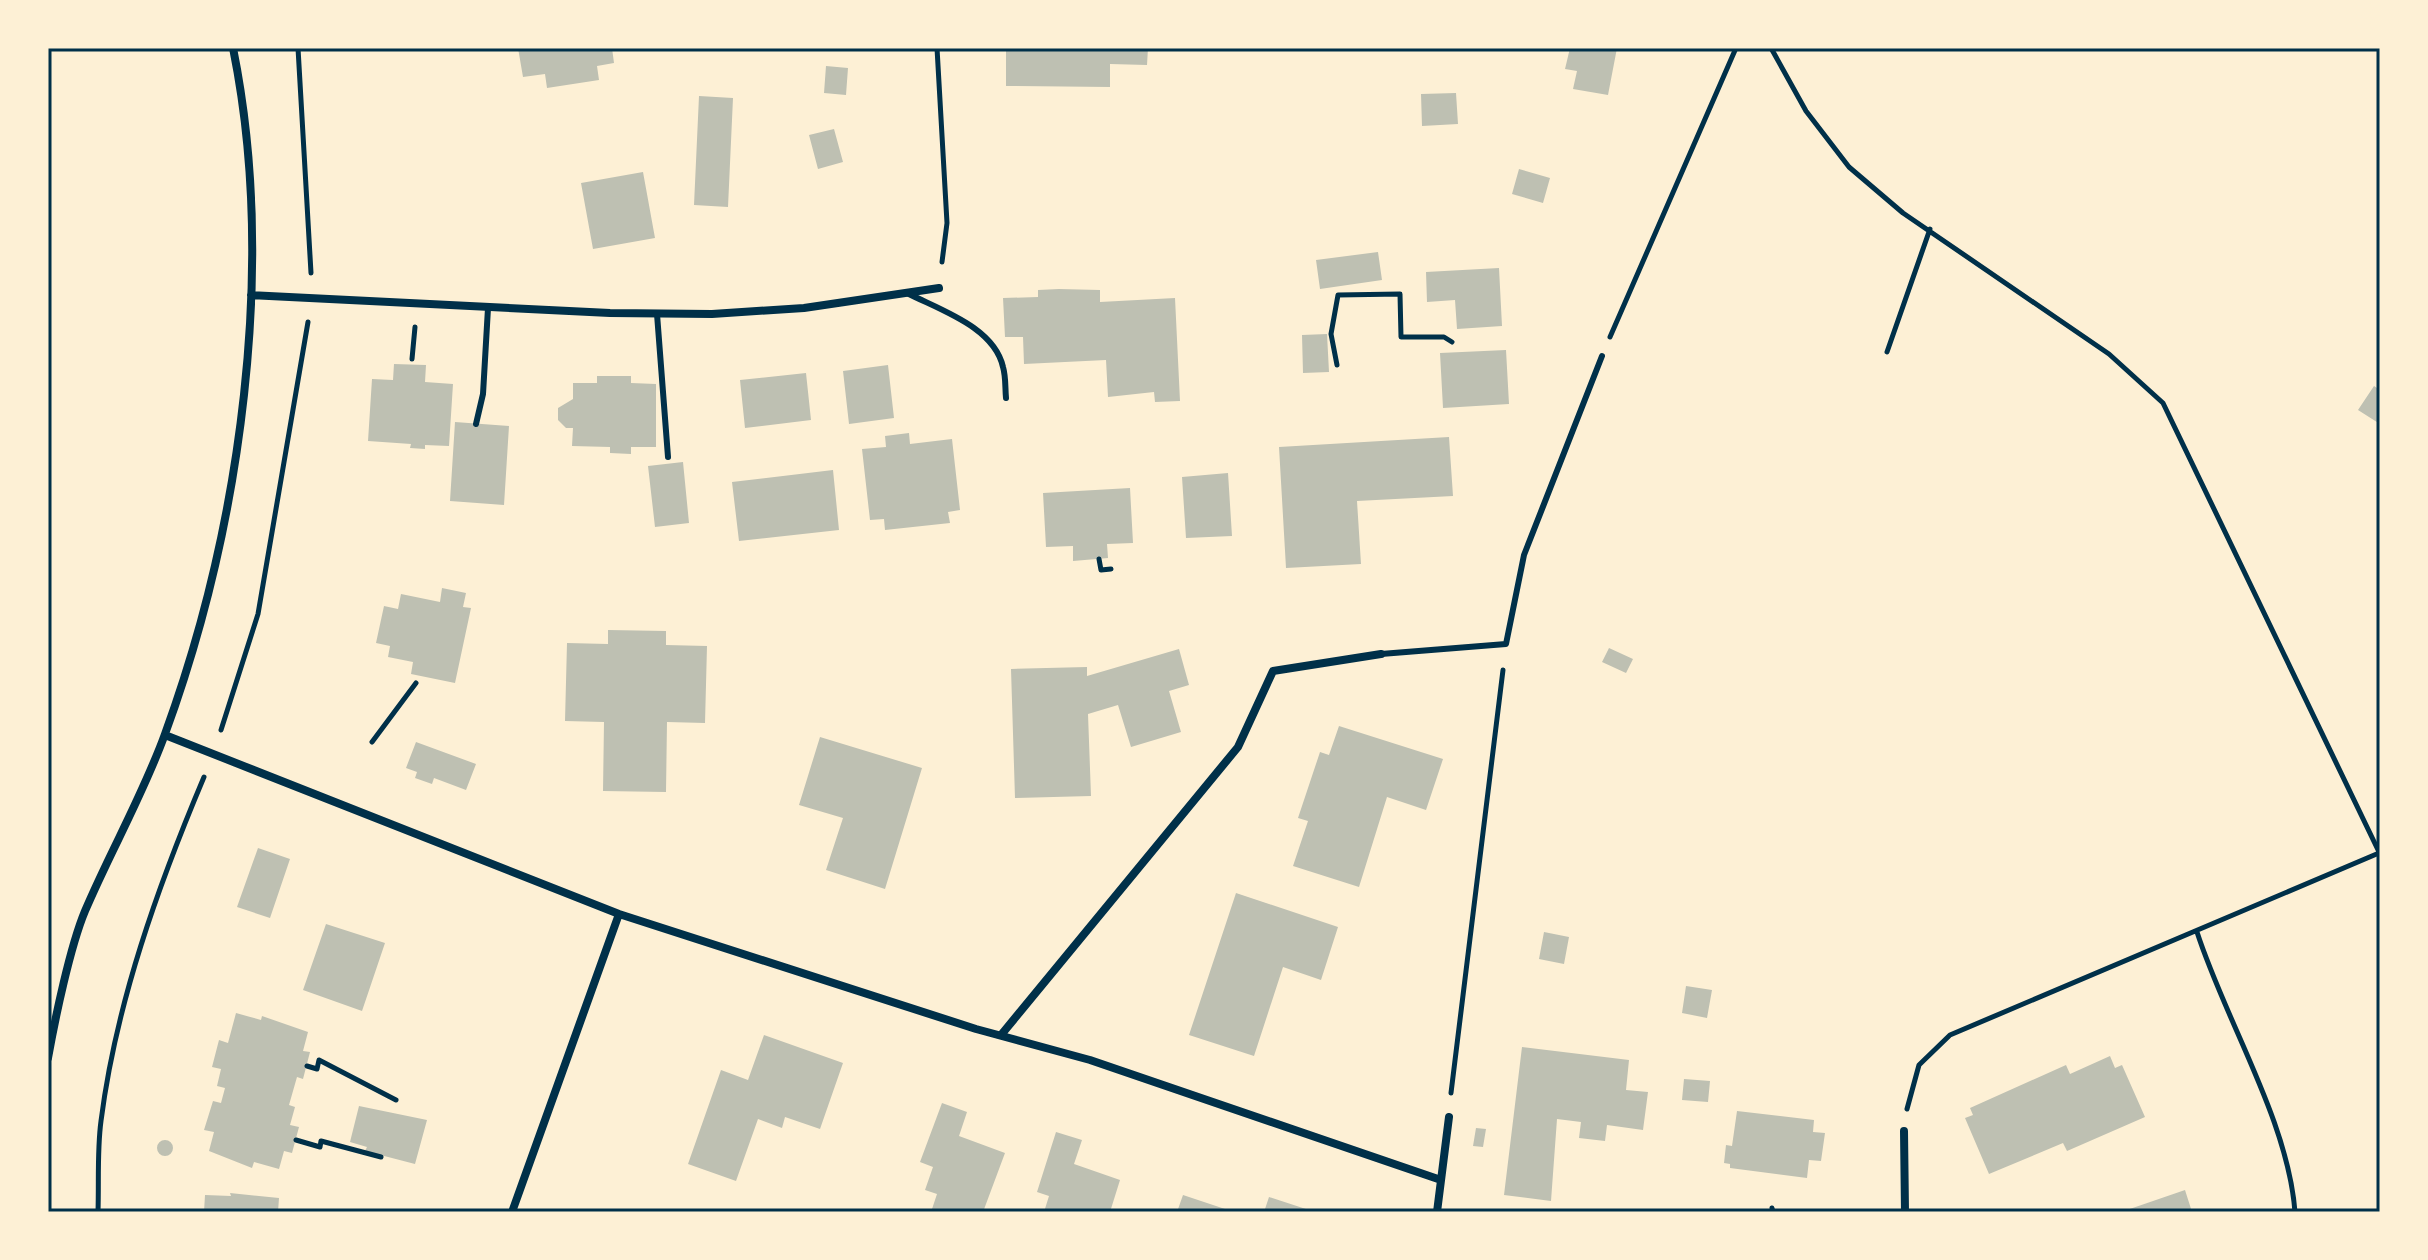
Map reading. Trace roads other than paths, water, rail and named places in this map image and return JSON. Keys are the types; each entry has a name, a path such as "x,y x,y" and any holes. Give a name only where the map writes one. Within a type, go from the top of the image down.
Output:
{"street":[{"path":"48,1058 84,915 165,735 207,598 240,437 251,295 245,107 233,48"},
{"path":"251,295 657,314 804,308 939,288"},
{"path":"1001,1035 1238,747 1273,671 1381,654"},
{"path":"165,735 619,914 1001,1035 1090,1060 1441,1180"},
{"path":"512,1212 619,914"},
{"path":"1437,1212 1449,1117"},
{"path":"1904,1131 1905,1212"}],"lane":[{"path":"907,293 969,325 990,341 1003,365 1006,398"},
{"path":"476,424 483,394 488,308"},
{"path":"657,314 668,457"},
{"path":"1381,654 1506,644 1524,555 1602,356"}]}
